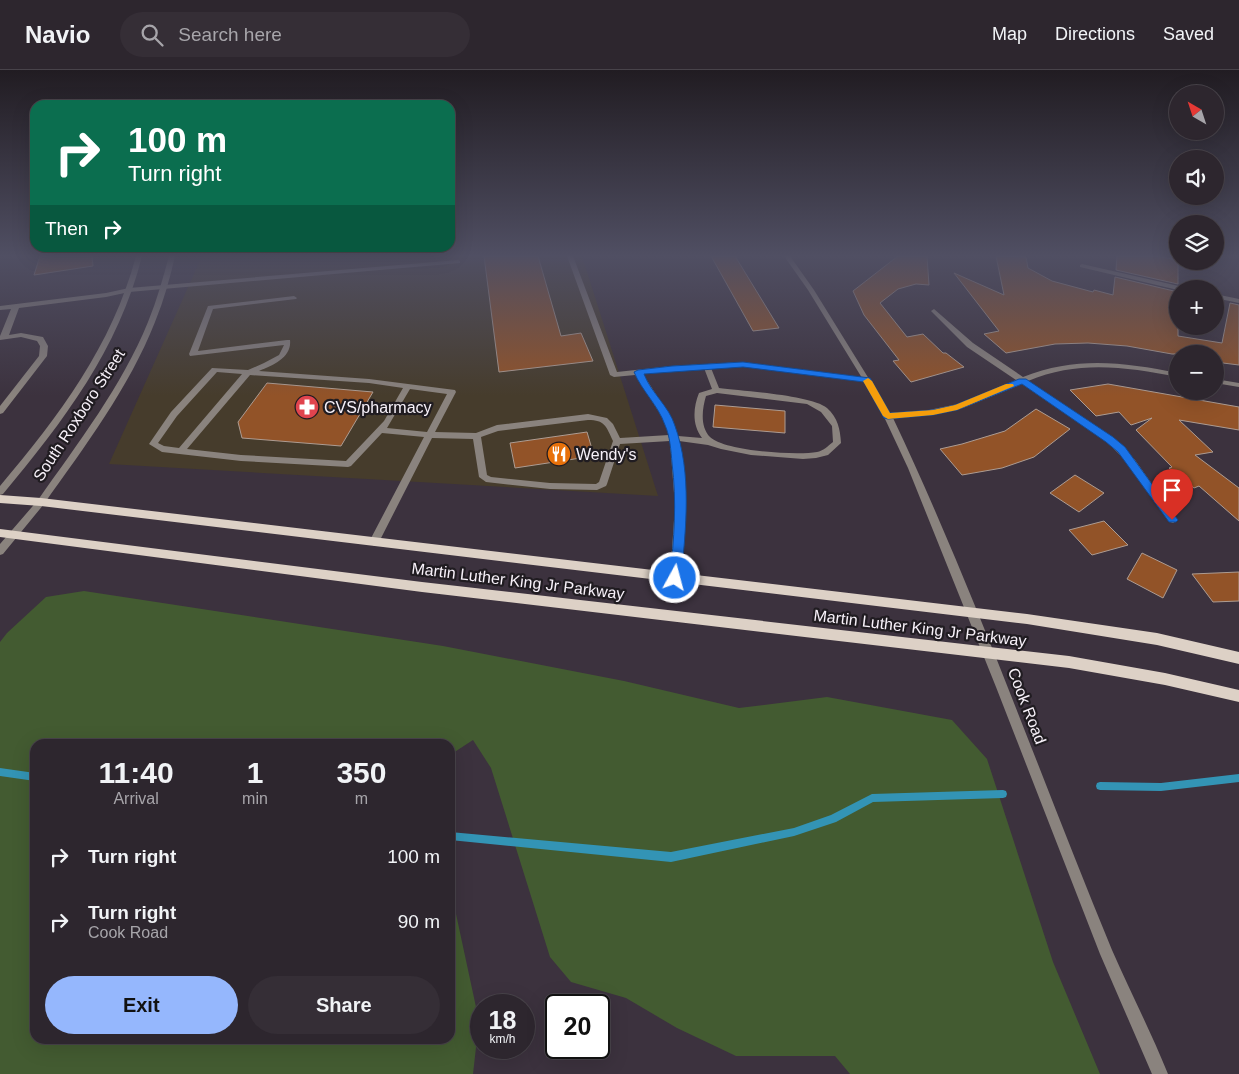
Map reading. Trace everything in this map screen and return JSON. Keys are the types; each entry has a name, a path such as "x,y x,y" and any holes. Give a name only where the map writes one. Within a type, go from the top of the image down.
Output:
{"main road":[{"name":"Martin Luther King Jr Parkway","path":"0,499 41,502 1081,626 1157,639 1239,658"},
{"name":"Martin Luther King Jr Parkway","path":"0,533 422,587 1069,662 1165,679 1239,696"}],"street":[{"path":"0,308 38,303"},
{"name":"South Roxboro Street","path":"0,492 28,459 71,402 104,346 123,303"},
{"name":"South Roxboro Street","path":"0,551 41,502 124,378 144,340 157,303"},
{"path":"181,451 247,373 267,365 282,356 287,344 194,354 210,307 249,303"},
{"path":"587,303 614,375 743,364 867,380"},
{"name":"Cook Road","path":"820,303 888,416 912,468 972,613 1106,954 1160,1074"},
{"path":"2,338 16,306"},
{"path":"934,312 970,345 1122,450 1172,520"},
{"path":"0,411 43,356 44,346 40,338 21,335 2,338"},
{"path":"888,416 957,408 1045,372 1071,366 1093,365 1140,368 1169,373"},
{"path":"706,366 716,390"},
{"path":"374,542 452,392 369,380 215,370 188,399 153,444 162,449 241,458 348,464 380,430 407,387"},
{"path":"638,372 658,402 670,426 673,438 681,492 681,528 675,578"},
{"path":"1224,383 1239,385"},
{"path":"617,441 673,438 711,442 732,449 809,457 825,454 836,443 836,426 824,410 809,402 716,390 702,395 696,412 701,430 711,442"},
{"path":"380,430 430,435 477,436 496,428 600,417 608,422 617,441 603,484 596,487 550,486 489,480 483,477 477,436"}],"shaded area":[{"path":"181,303 597,303 658,496 109,464"}],"green space":[{"path":"84,591 443,646 624,681 739,708 827,697 952,720 987,759 1053,962 1100,1074 850,1074 835,1056 736,1056 677,1028 626,998 571,982 550,957 491,768 473,740 455,752 455,739 30,739 30,1044 455,1044 455,909 473,994 470,994 470,1059 475,1059 473,1074 0,1074 0,642 7,633 46,597"}],"building":[{"path":"490,303 551,303 561,336 581,333 593,361 499,372"},
{"path":"737,303 764,303 779,328 753,331"},
{"path":"858,303 880,303 907,337 923,334 943,353 946,353 964,367 911,382 893,361 899,360 864,315"},
{"path":"977,303 1169,303 1169,335 1222,343 1230,303 1239,305 1239,365 1224,363 1224,345 1169,345 1169,353 1127,346 1088,343 1055,344 1006,353 984,334 999,331"},
{"name":"CVS/pharmacy","path":"267,383 373,392 341,446 242,438 238,422"},
{"path":"1108,384 1169,395 1169,400 1199,400 1239,407 1239,430 1179,420 1213,452 1195,455 1239,488 1239,521 1199,486 1194,488 1169,468 1172,467 1136,430 1152,418 1131,425 1119,412 1096,416 1070,390"},
{"path":"715,405 785,411 785,433 713,427"},
{"path":"1036,409 1070,429 1034,457 1002,468 962,475 940,449 1005,431"},
{"path":"587,432 594,456 515,468 510,443"},
{"path":"1075,475 1104,493 1079,512 1050,493"},
{"path":"1104,521 1128,545 1092,555 1069,530"},
{"path":"1142,553 1177,570 1163,598 1127,579"},
{"path":"1239,572 1239,601 1213,602 1192,574"}],"waterway":[{"path":"0,772 30,776"},
{"path":"1100,786 1161,787 1239,778"},
{"path":"455,836 671,857 794,832 833,819 872,798 1003,794"}],"slow traffic":[{"path":"868,381 888,416 957,408 1010,386"}],"place":[{"name":"CVS/pharmacy","path":"307,407"},
{"name":"Wendy's","path":"559,454"}],"route":[{"path":"675,578 681,528 681,492 676,453 670,426 658,402 638,372 743,364 867,380 888,416 957,408 1023,381 1122,450 1172,520"}]}
